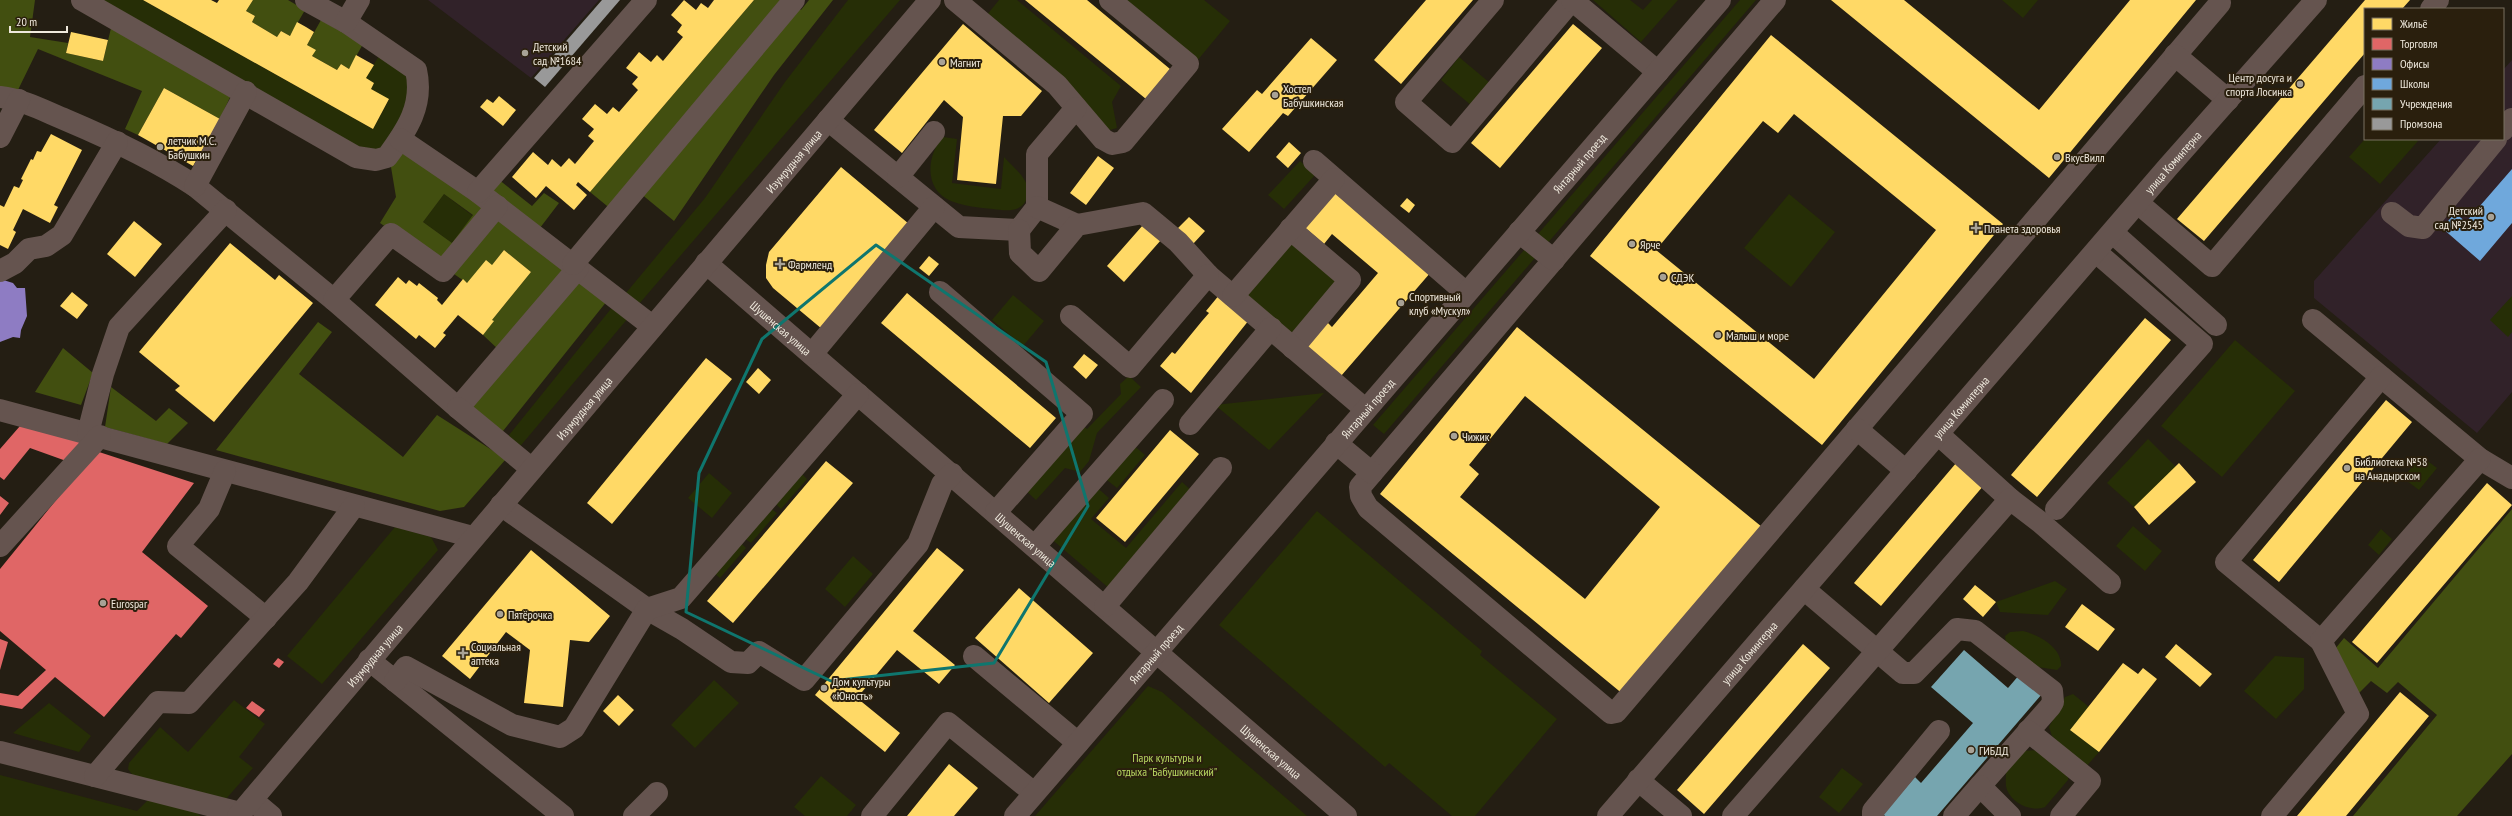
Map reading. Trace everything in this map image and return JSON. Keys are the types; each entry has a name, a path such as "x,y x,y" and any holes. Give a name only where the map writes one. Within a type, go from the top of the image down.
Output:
{"street":[{"path":"82,0 246,92 356,157 376,160 387,157 400,139 416,108 420,87 416,70 346,22 306,0"},
{"path":"346,22 359,0"},
{"path":"478,192 646,0"},
{"path":"458,408 794,0"},
{"name":"Изумрудная улица","path":"243,810 368,660 930,0"},
{"path":"955,0 1057,85 1102,139 1112,144 1123,142 1188,64 1110,0"},
{"path":"1493,0 1406,102 1452,142 1572,0 1658,72"},
{"name":"Янтарный проезд","path":"1015,816 1365,409 1720,0"},
{"path":"1775,0 1360,487 1360,496 1368,508 1613,713 2220,2"},
{"name":"улица Коминтерна","path":"1608,816 2138,203 2316,0"},
{"path":"2431,8 2438,0"},
{"path":"2175,55 2228,100"},
{"path":"2138,203 2212,266 2364,87"},
{"path":"195,186 246,92"},
{"path":"0,136 9,98 117,142 195,186 334,300 458,408 532,469"},
{"path":"1076,108 1037,154 1037,207 1019,230 1020,253 1039,271 1077,225"},
{"path":"2504,129 2512,119"},
{"path":"828,120 960,227 1019,230"},
{"path":"898,177 934,132"},
{"path":"400,139 497,206 652,326"},
{"path":"2392,213 2409,226 2423,228 2495,140"},
{"path":"0,271 15,263 29,249 46,246 62,235 117,142"},
{"path":"1314,161 1466,293"},
{"path":"1233,296 1334,179"},
{"path":"334,300 391,234 443,271 497,206"},
{"path":"812,354 934,207"},
{"path":"1037,207 1077,225 1143,213 1178,242 1208,275 1365,409"},
{"path":"0,546 94,435 103,374 119,327 226,210"},
{"path":"1290,229 1350,280 1294,348"},
{"path":"1519,232 1554,260"},
{"path":"2113,233 2216,325"},
{"path":"2056,509 2202,344 2096,252"},
{"name":"Шушенская улица","path":"706,263 1105,606 1346,816"},
{"path":"1071,316 1130,367 1208,275"},
{"path":"940,292 1082,414 996,512"},
{"path":"2314,320 2480,458 2512,478"},
{"path":"1190,424 1271,328"},
{"path":"2272,816 2358,714 2321,641 2226,562 2381,377"},
{"path":"394,681 406,667 512,725 560,737 574,728 647,609 681,598 858,394"},
{"path":"1035,546 1163,400"},
{"path":"0,410 473,537"},
{"path":"1857,429 1906,471"},
{"path":"1938,434 2010,499 2040,522 2110,583"},
{"path":"1336,443 1372,473"},
{"path":"2321,641 2480,458"},
{"path":"1105,606 1221,468"},
{"path":"225,471 209,509 178,546 266,618"},
{"path":"501,505 647,609 682,629 731,662 748,663 759,652 804,680 918,544 942,484 952,474"},
{"path":"1733,816 2010,499"},
{"path":"95,776 158,702 188,703 298,582 354,506"},
{"path":"1804,589 1903,672 1914,673 1957,628 1975,631 2052,691 2053,702 2050,707 2028,730 1954,816"},
{"path":"974,656 1078,743"},
{"path":"368,660 563,816"},
{"path":"872,816 948,723 1034,793"},
{"path":"2028,730 2090,781 2061,816"},
{"path":"1873,816 1874,811 1940,731"},
{"path":"0,752 95,776 271,816"},
{"path":"1638,780 1672,813"},
{"path":"1980,786 2010,816"},
{"path":"634,816 657,793"}],"highlighted area":[{"path":"876,245 1046,362 1088,506 994,663 831,681 686,612 699,473 762,339"}],"shaded area":[{"name":"Детский сад №1684","path":"428,0 599,0 531,78"},
{"path":"2512,60 2512,392 2477,433 2314,298 2314,281 2440,140 2504,140 2504,69"}],"green space":[{"path":"0,0 35,0 30,37 68,43 66,53 103,61 112,24 231,95 220,119 164,88 138,135 125,129 142,91 38,49 17,92 0,90"},
{"path":"93,0 143,0 373,129 389,100 371,89 374,83 366,78 380,54 413,74 413,107 385,150 358,151"},
{"path":"253,0 288,0 305,10 290,36 281,31 277,37 252,22 255,16 246,11"},
{"path":"754,0 797,0 794,5 801,10 809,0 833,0 774,75 674,221 640,193 612,210 590,192"},
{"path":"848,0 900,0 639,304 626,293 705,198 785,82"},
{"path":"999,0 1017,0 1121,86 1112,102 1117,128 1106,131 986,16"},
{"path":"1122,0 1204,0 1230,21 1197,61"},
{"path":"1593,0 1630,0 1643,10 1652,0 1678,0 1641,42"},
{"path":"1740,0 1756,0 1384,434 1373,425"},
{"path":"2002,0 2038,0 2023,18"},
{"path":"321,20 363,44 349,69 341,64 337,70 312,56 315,50 307,45"},
{"path":"1459,57 1490,83 1472,106 1441,80"},
{"path":"943,137 957,139 952,183 1001,189 1004,157 1021,175 1028,188 1027,199 1024,204 1014,210 1000,210 961,204 942,196 932,181 930,172 933,153"},
{"path":"2364,140 2418,141 2380,184 2349,157"},
{"path":"401,146 478,203 498,179 532,206 544,193 559,203 530,241 570,271 500,351 483,335 493,322 492,320 531,272 504,250 492,265 467,283 380,223 396,197 390,161","holes":["444,194 473,215 452,243 423,222"]},
{"path":"1300,161 1315,175 1284,209 1268,195"},
{"path":"444,194 473,216 452,243 423,222"},
{"path":"1789,194 1835,232 1791,287 1744,248"},
{"path":"1291,237 1342,280 1293,338 1242,295"},
{"path":"575,278 607,301 499,436 463,407"},
{"path":"1013,295 1044,321 1023,346 992,320"},
{"path":"2512,296 2512,332 2508,337 2490,320"},
{"path":"614,305 629,317 517,450 505,440"},
{"path":"318,322 332,332 299,374 403,457 437,415 506,459 464,507 440,511 216,450"},
{"path":"2235,340 2295,391 2222,477 2161,426"},
{"path":"63,348 93,373 81,405 35,392"},
{"path":"1129,376 1141,387 1097,433 1089,461 1080,472 1065,468 1036,500 1024,489 1082,425 1087,429 1121,394 1120,384"},
{"path":"111,387 156,421 169,408 188,423 167,444 105,427"},
{"path":"1324,393 1269,450 1215,405"},
{"path":"2148,439 2176,467 2134,507 2107,483"},
{"path":"1132,444 1145,455 1117,488 1103,477"},
{"path":"2421,456 2437,468 2419,490 2403,478"},
{"path":"709,473 732,493 712,518 688,498"},
{"path":"801,473 807,479 781,509 775,503"},
{"path":"1182,482 1193,492 1110,589 1049,537 1094,485 1109,498 1091,519 1126,548"},
{"path":"770,508 777,513 751,543 744,538"},
{"path":"2512,509 2512,754 2457,816 2353,816 2437,715 2398,682 2387,693 2371,681 2357,695 2335,649 2344,638 2378,668"},
{"path":"1317,511 1482,651 1480,655 1557,719 1475,816 1452,816 1389,763 1385,767 1219,625"},
{"path":"2133,526 2162,551 2145,571 2116,546"},
{"path":"395,527 431,537 438,550 322,684 287,656"},
{"path":"2381,529 2392,539 2379,555 2368,545"},
{"path":"740,542 746,548 720,578 714,573"},
{"path":"853,556 873,574 845,607 825,589"},
{"path":"2055,581 2067,589 2048,615 2000,612 1996,602"},
{"path":"2023,631 2036,635 2054,648 2058,653 2061,666 2057,670 2038,667 2006,643 2005,636 2010,632"},
{"path":"2275,656 2304,658 2304,689 2276,719 2244,691"},
{"path":"714,680 739,703 695,748 671,725"},
{"name":"Парк культуры и отдыха \"Бабушкинский\"","path":"1148,686 1162,692 1307,816 1035,816"},
{"path":"2073,694 2089,707 2070,730 2099,752 2085,768 2052,736 2049,727 2065,697"},
{"path":"234,700 265,724 239,757 253,768 226,799 134,777 128,769 129,763 160,727 188,752"},
{"path":"49,703 91,736 79,752 13,733"},
{"path":"2039,750 2069,773 2068,780 2045,807 2028,808 2018,803 2007,790 2006,770 2023,751"},
{"path":"1842,768 1863,784 1839,813 1819,797"},
{"path":"0,775 137,811 151,797 194,811 201,816 0,816"},
{"path":"821,776 856,805 847,816 805,816 794,807"}],"building: Жильё":[{"path":"143,0 211,0 217,3 219,0 253,0 246,11 255,16 252,22 277,37 281,31 290,36 297,22 306,27 314,32 307,45 316,50 312,56 337,70 341,64 349,69 356,55 374,65 366,78 374,83 371,89 389,99 373,129"},
{"path":"684,0 696,10 701,3 708,8 714,0 754,0 590,192 578,182 576,185 587,195 574,210 546,186 536,198 512,177 533,152 548,165 552,159 561,167 569,158 575,164 594,141 588,136 594,129 582,119 595,104 607,114 613,107 619,112 638,90 632,84 638,77 626,68 639,52 651,62 657,55 663,61 683,37 677,32 682,25 671,15"},
{"path":"1025,0 1087,0 1170,69 1146,99"},
{"path":"1426,0 1473,0 1401,84 1374,60"},
{"path":"1831,0 1904,0 2039,110 2130,0 2196,0 2049,178"},
{"path":"2365,0 2410,0 2403,8 2364,8 2364,54 2204,241 2177,219"},
{"path":"963,24 1042,91 1021,116 1003,116 996,184 957,180 963,117 944,100 902,153 874,130"},
{"path":"1573,24 1602,48 1500,168 1471,143"},
{"path":"71,32 108,40 103,61 66,53"},
{"path":"1771,35 2003,224 1822,445 1590,256","holes":["1794,114 1936,230 1814,379 1656,250 1763,121 1778,133"]},
{"path":"1311,38 1337,60 1288,116 1283,113 1249,152 1222,129 1257,90 1262,94"},
{"path":"164,88 220,119 193,166 138,135"},
{"path":"499,96 516,110 503,126 480,107 487,99 493,103"},
{"path":"51,134 82,150 54,205 58,207 50,223 23,209 13,230 16,232 8,249 0,245 0,205 4,207 14,186 19,188 23,180 21,179 31,159 33,160 37,151 41,152"},
{"path":"1289,142 1301,153 1288,168 1276,157"},
{"path":"1098,156 1114,168 1086,205 1070,193"},
{"path":"841,167 909,224 822,329 773,288 766,278 766,265 769,252"},
{"path":"1334,189 1431,272 1341,376 1304,345 1325,320 1332,327 1378,273 1332,234 1324,244 1303,226"},
{"path":"1407,198 1415,205 1409,213 1400,206"},
{"path":"1189,217 1205,231 1193,244 1177,229"},
{"path":"134,221 162,244 135,277 107,254"},
{"path":"1143,225 1161,240 1124,282 1107,266"},
{"path":"230,243 275,280 279,275 313,303 214,422 175,390 180,386 139,352"},
{"path":"504,250 531,272 492,320 494,321 483,335 458,315 443,333 446,335 435,348 419,335 416,339 375,305 398,277 406,284 409,280 417,286 419,283 438,298 437,300 442,305 463,279 467,283 486,260 492,265"},
{"path":"929,256 939,264 929,276 919,268"},
{"path":"72,292 88,305 77,319 60,306"},
{"path":"907,293 1056,418 1030,448 881,323"},
{"path":"1220,294 1249,320 1191,393 1160,366 1172,352 1175,354 1209,313 1206,311"},
{"path":"2145,318 2171,340 2037,497 2011,475"},
{"path":"1517,327 1762,527 1624,695 1380,494","holes":["1525,396 1660,507 1585,599 1460,497 1479,474 1469,465"]},
{"path":"1084,354 1098,365 1086,379 1073,367"},
{"path":"706,358 732,379 612,524 587,503"},
{"path":"758,368 771,380 759,394 746,382"},
{"path":"2386,400 2412,422 2279,582 2253,560"},
{"path":"1170,430 1199,454 1125,542 1096,518"},
{"path":"826,461 853,483 733,623 707,601"},
{"path":"1957,462 1984,485 1881,606 1854,583"},
{"path":"2179,463 2196,482 2149,525 2134,507"},
{"path":"2487,483 2512,505 2377,663 2352,642"},
{"path":"937,548 964,570 913,631 955,665 939,684 897,650 857,698 900,733 885,752 815,695"},
{"path":"531,550 610,616 589,642 570,640 563,707 524,703 530,650 506,632 470,679 442,656"},
{"path":"1975,585 1996,602 1983,617 1963,599"},
{"path":"1019,588 1093,653 1049,703 975,638"},
{"path":"2082,604 2115,629 2098,651 2065,627"},
{"path":"1803,644 1830,668 1704,814 1677,790"},
{"path":"2176,644 2212,674 2200,687 2165,657"},
{"path":"2123,663 2138,674 2143,668 2157,679 2099,752 2070,730"},
{"path":"2400,692 2429,716 2346,816 2297,816"},
{"path":"618,695 634,710 619,726 603,711"},
{"path":"949,764 978,788 954,816 907,816"}],"building: Торговля":[{"path":"20,426 80,442 69,462 30,448 4,480 0,477 0,449"},
{"name":"Eurospar","path":"96,451 194,483 142,552 208,606 181,638 176,634 104,717 55,677 22,709 0,705 0,693 18,696 46,670 0,631 0,569"},
{"path":"0,496 9,503 0,515"},
{"path":"0,639 8,642 0,670"},
{"path":"278,658 284,662 279,668 273,664"},
{"path":"252,701 265,710 259,717 246,708"}],"building: Офисы":[{"path":"0,279 13,283 17,288 25,288 27,316 21,330 20,338 13,337 0,342"}],"building: Школы":[{"name":"Детский сад №2545","path":"2512,169 2512,223 2480,261 2442,228 2455,213 2466,222"}],"building: Учреждения":[{"name":"ГИБДД","path":"1964,650 2008,688 2020,674 2042,694 1937,816 1885,816 1883,814 1915,777 1921,783 1973,723 1931,687"}],"building: Промзона":[{"path":"602,0 620,0 545,87 534,78"}],"place":[{"name":"Детский сад №1684","path":"525,53"},
{"name":"Магнит","path":"942,62"},
{"name":"Центр досуга и спорта Лосинка","path":"2300,84"},
{"name":"Хостел Бабушкинская","path":"1275,95"},
{"name":"летчик М.С. Бабушкин","path":"160,147"},
{"name":"ВкусВилл","path":"2057,157"},
{"name":"Детский сад №2545","path":"2491,217"},
{"name":"Планета здоровья","path":"1976,228"},
{"name":"Ярче","path":"1632,244"},
{"name":"Фармленд","path":"780,264"},
{"name":"СДЭК","path":"1663,277"},
{"name":"Спортивный клуб «Мускул»","path":"1401,303"},
{"name":"Малыш и море","path":"1718,335"},
{"name":"Чижик","path":"1454,436"},
{"name":"Библиотека №58 на Анадырском","path":"2347,468"},
{"name":"Eurospar","path":"103,603"},
{"name":"Пятёрочка","path":"500,614"},
{"name":"Социальная аптека","path":"463,653"},
{"name":"Дом культуры «Юность»","path":"824,688"},
{"name":"ГИБДД","path":"1971,750"}]}
